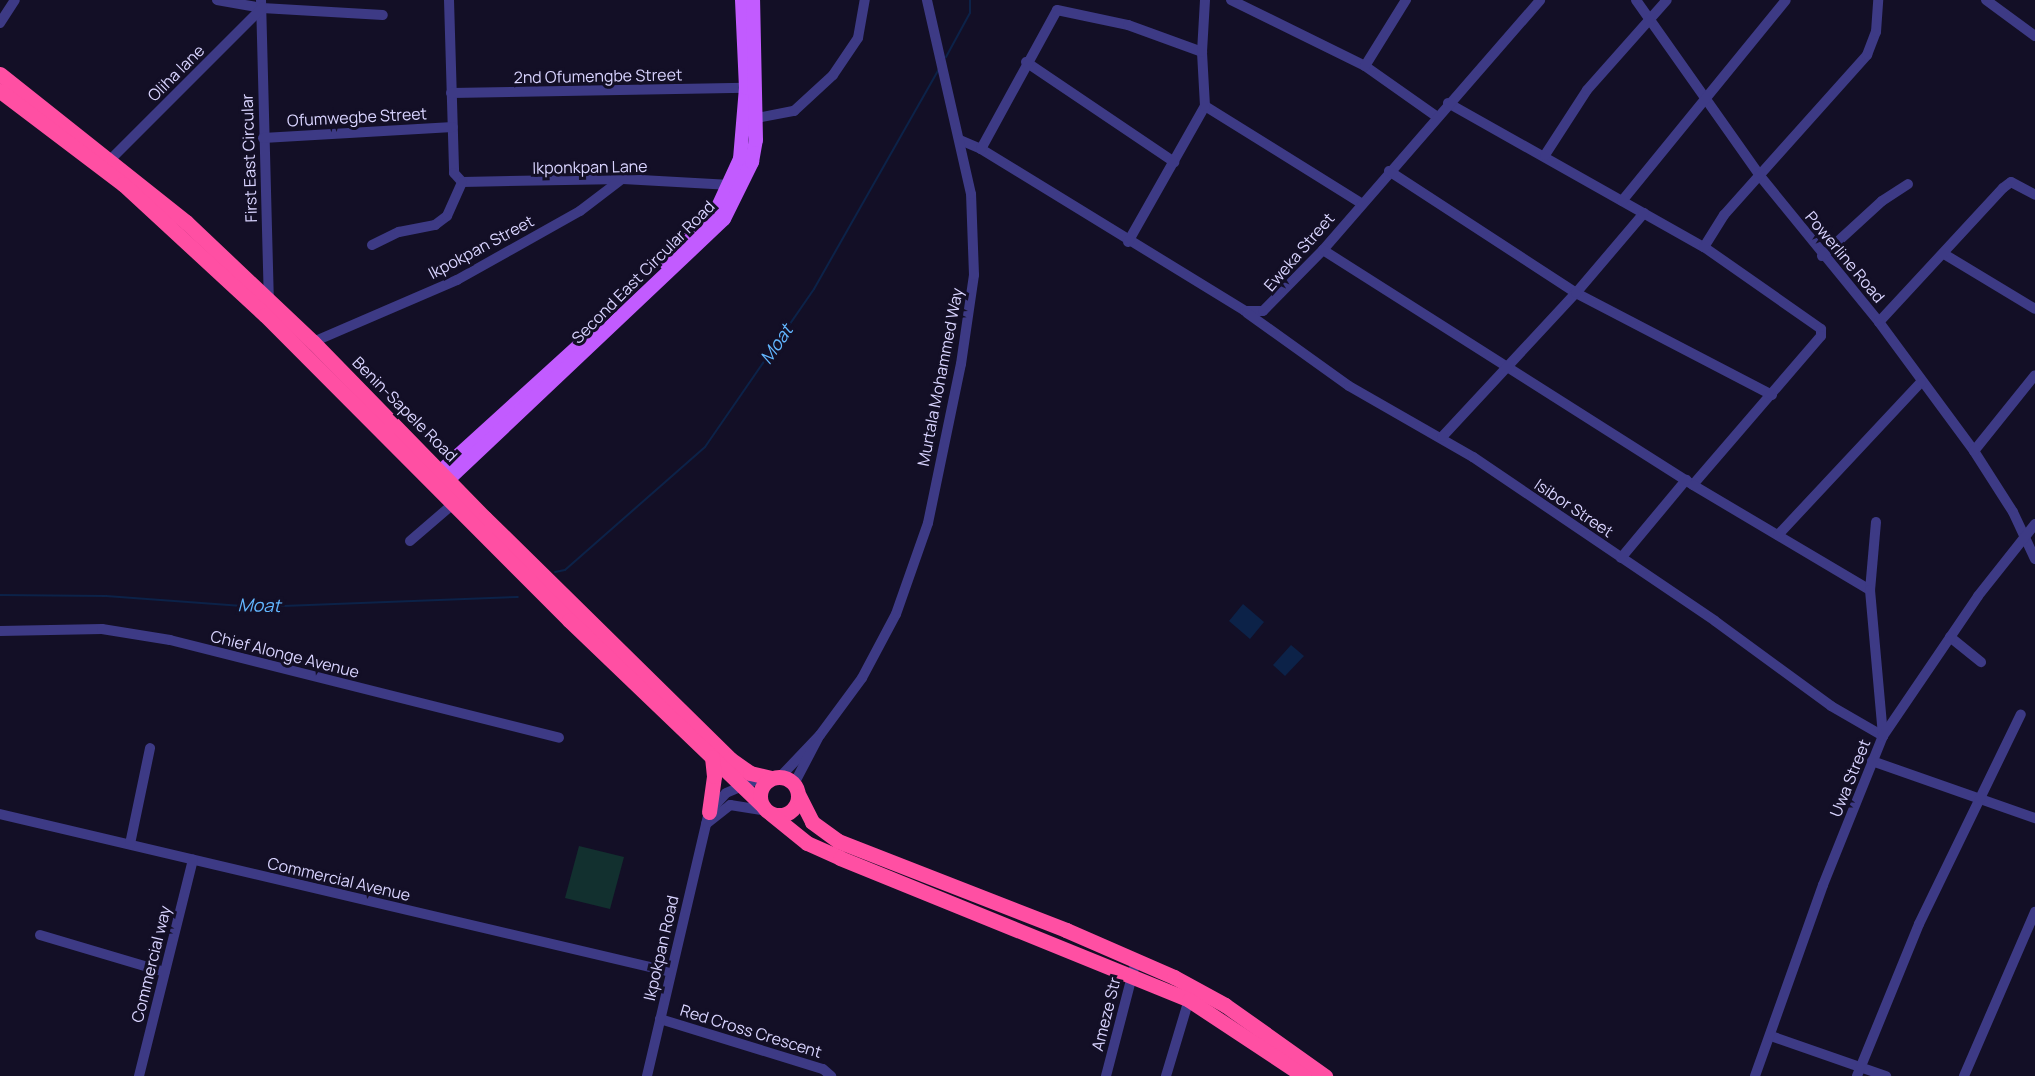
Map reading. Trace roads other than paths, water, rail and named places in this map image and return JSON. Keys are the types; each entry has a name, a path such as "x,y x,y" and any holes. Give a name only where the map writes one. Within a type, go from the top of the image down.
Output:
{"highway":[{"name":"Benin-Sapele Road","path":"0,74 111,159 186,222 453,504 766,810 807,843 840,858 1134,967"},
{"name":"Benin-Sapele Road","path":"0,91 123,184 267,309 313,342 730,759 796,790"},
{"path":"706,819 714,776 712,757"},
{"path":"771,778 762,786 766,810 790,813 796,790"},
{"path":"796,790 812,822 838,841 1134,967 1191,994 1225,1005 1325,1076"},
{"path":"1191,994 1304,1076"}],"main road":[{"name":"Second East Circular Road","path":"445,475 673,256 717,209 731,185 740,159 746,88 742,0"},
{"name":"Second East Circular Road","path":"445,475 724,219 752,162 757,118 753,0"}],"street":[{"path":"0,23 15,0"},
{"path":"217,0 383,15"},
{"path":"372,245 399,232 424,230 435,225 447,216 462,182 454,173 450,0"},
{"path":"757,118 794,111 833,75 858,38 865,0"},
{"name":"Murtala Mohammed Way","path":"820,735 862,678 896,614 928,523 971,310 974,275 971,194 927,0"},
{"path":"1128,242 1205,106 1202,52 1205,0"},
{"path":"1231,0 1365,66 1436,116"},
{"path":"1365,66 1406,0"},
{"name":"Eweka Street","path":"1245,311 1269,309 1540,0"},
{"name":"Powerline Road","path":"1636,0 1760,176 1822,256 1879,322 1974,451 2035,559"},
{"path":"1545,155 1587,90 1667,0"},
{"path":"1622,201 1786,0"},
{"path":"1704,247 1724,215 1866,55 1876,33 1878,0"},
{"path":"1986,0 2035,36"},
{"name":"First East Circular","path":"262,4 267,309"},
{"name":"Oliha lane","path":"111,159 262,4"},
{"path":"981,149 1026,62 1059,9 1128,25 1202,52"},
{"path":"1026,62 1174,162"},
{"name":"2nd Ofumengbe Street","path":"451,93 746,88"},
{"path":"1448,103 1545,155 1704,247 1821,329 1821,336 1772,395 1621,558"},
{"path":"1205,106 1361,203"},
{"name":"Ofumwegbe Street","path":"263,138 453,127"},
{"path":"960,140 981,149 1128,242 1245,311"},
{"path":"1389,171 1576,293 1772,395"},
{"name":"Ikponkpan Lane","path":"462,182 622,179 731,185"},
{"name":"Ikpokpan Street","path":"313,342 458,280 580,211 622,179"},
{"path":"1879,322 2003,188 2011,182 2035,195"},
{"path":"1822,256 1882,201 1908,184"},
{"path":"1442,437 1507,364 1576,293 1644,213"},
{"path":"1323,250 1507,364 1689,482 1870,590"},
{"path":"1944,254 2035,309"},
{"name":"Isibor Street","path":"1245,311 1349,386 1442,437 1621,558 1831,706 1883,736"},
{"path":"1974,451 2035,375"},
{"path":"1778,535 1921,382"},
{"path":"410,541 453,504"},
{"path":"1876,522 1870,590 1883,736"},
{"name":"Uwa Street","path":"1755,1076 1823,885 1883,736 1950,637 2035,524"},
{"name":"Chief Alonge Avenue","path":"0,631 102,629 170,640 559,738"},
{"path":"1950,637 1981,662"},
{"path":"1859,1071 1919,924 2021,714"},
{"path":"706,819 716,801 740,785 771,778 820,735"},
{"path":"796,790 820,735"},
{"path":"130,844 150,748"},
{"path":"1872,761 1979,801 2035,818"},
{"path":"706,819 730,805 766,810"},
{"name":"Commercial Avenue","path":"0,814 671,972"},
{"name":"Ikpokpan Road","path":"647,1076 706,819"},
{"name":"Commercial way","path":"139,1076 193,860"},
{"path":"1964,1076 2035,912"},
{"path":"40,935 165,972"},
{"name":"Ameze Str","path":"1106,1076 1134,967"},
{"path":"1166,1076 1191,994"},
{"name":"Red Cross Crescent","path":"660,1019 824,1069 831,1076"},
{"path":"1771,1036 1859,1071 1886,1076"}],"water":[{"path":"1243,604 1264,622 1250,639 1229,621"},
{"path":"1291,645 1304,656 1285,676 1273,665"}],"waterway":[{"name":"Moat","path":"946,57 970,13 970,0"},
{"name":"Moat","path":"555,572 565,570 705,447 814,289 939,69"},
{"name":"Moat","path":"0,595 106,596 257,607 518,597"}]}
